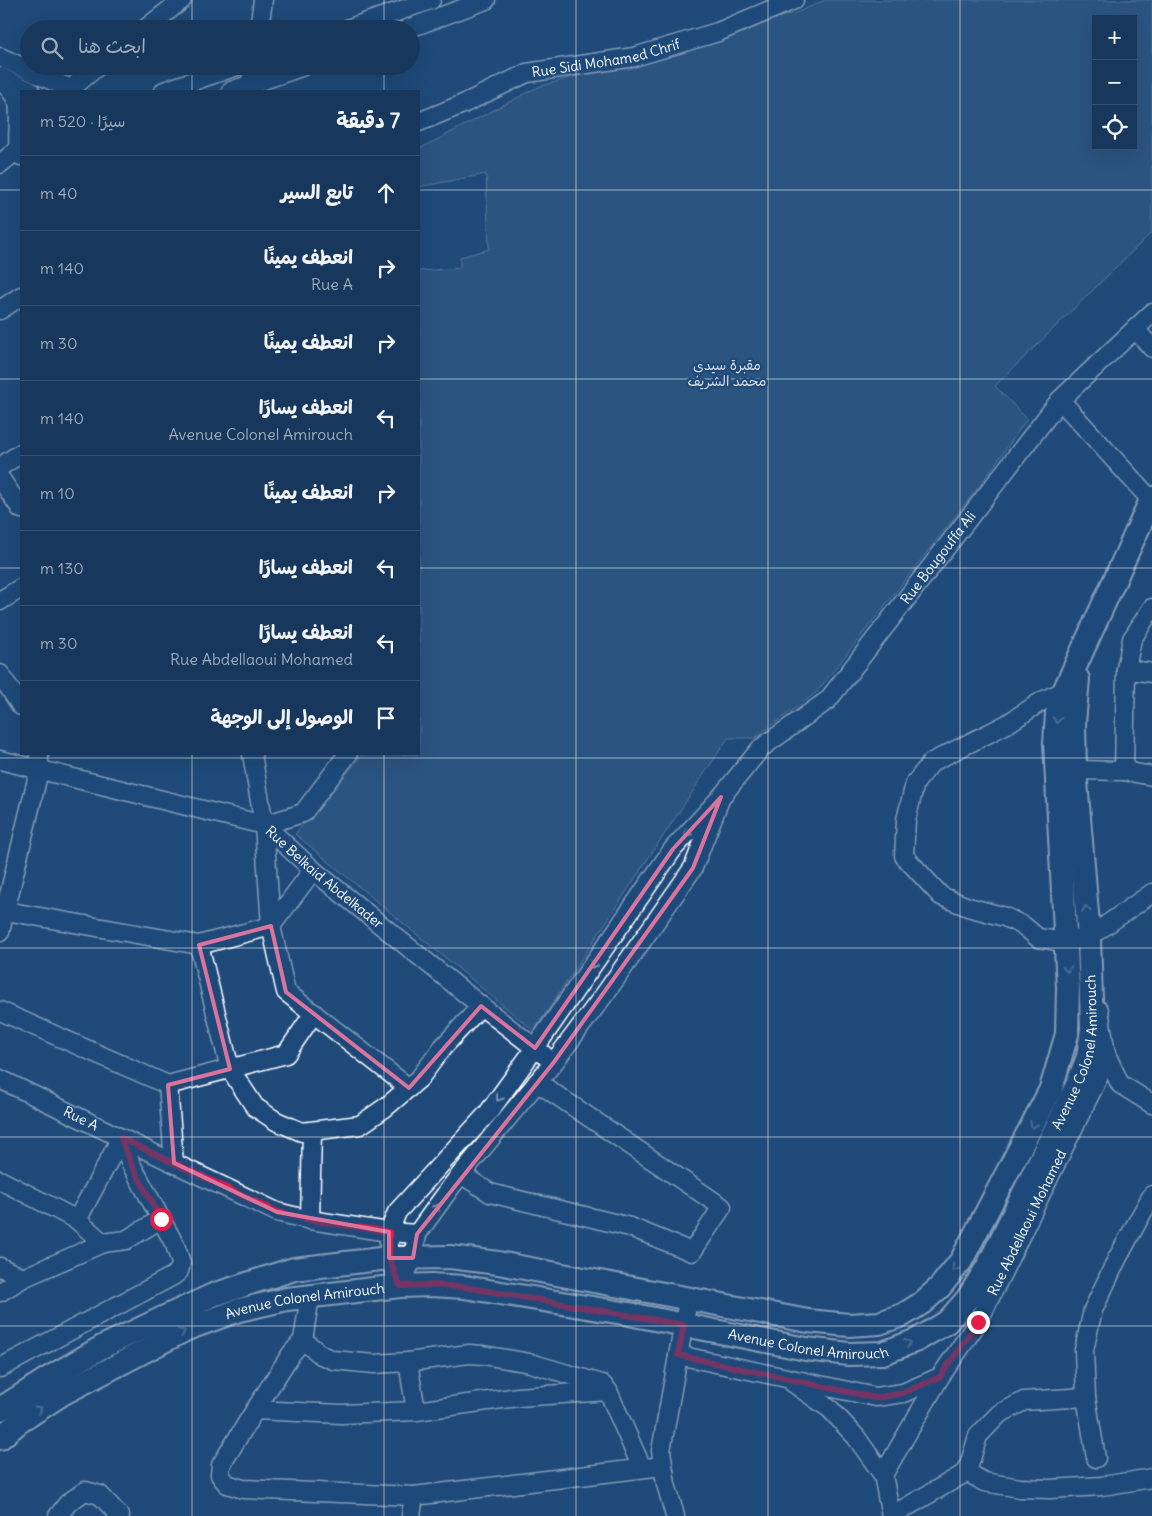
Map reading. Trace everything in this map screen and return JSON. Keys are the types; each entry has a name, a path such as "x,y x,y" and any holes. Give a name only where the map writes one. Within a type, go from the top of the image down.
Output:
{"main road":[{"name":"Avenue Colonel Amirouch","path":"0,1409 47,1379 102,1348 213,1294 294,1268 389,1258 450,1257 498,1263 808,1321 849,1325 879,1323 903,1315 922,1303 940,1287 961,1260 1051,1089 1067,1034 1068,987 1055,743 1057,713 1064,691 1151,499"},
{"name":"Avenue Colonel Amirouch","path":"0,1438 19,1422 62,1394 187,1329 239,1310 287,1299 310,1296 400,1286 464,1287 684,1325 806,1349 849,1354 883,1353 917,1340 946,1322 968,1298 988,1266 1078,1085 1088,1056 1092,1029 1089,937 1075,770 1074,723 1080,658"}],"street":[{"path":"156,20 182,0"},
{"path":"261,20 264,0"},
{"path":"373,20 430,0"},
{"path":"420,24 486,0"},
{"name":"Rue Sidi Mohamed Chrif","path":"420,122 463,104 527,73 634,57 718,32 794,0"},
{"path":"0,57 20,67"},
{"path":"38,75 69,90"},
{"path":"72,90 88,75"},
{"path":"167,90 211,75"},
{"path":"250,88 252,75"},
{"path":"237,90 250,88 282,75"},
{"path":"0,77 28,90"},
{"path":"0,77 18,103 20,131 20,151 0,164"},
{"path":"0,310 20,297"},
{"name":"Rue Bougouffa Ali","path":"721,797 761,748 828,700 1060,400 1152,313"},
{"path":"1135,328 1152,348"},
{"path":"1060,400 1151,499"},
{"path":"0,467 20,455"},
{"path":"0,478 20,508"},
{"path":"0,601 20,589"},
{"path":"1124,771 1126,669 1132,639 1152,608"},
{"path":"1126,669 1152,673"},
{"path":"0,674 20,704"},
{"path":"1064,691 1042,701 1007,724 932,762 915,783 906,820 904,856 941,896 968,907 1005,917 1024,926 1038,938 1066,942 1089,937 1152,893"},
{"path":"252,755 264,825 270,926 286,992 409,1088"},
{"path":"264,825 303,813 347,755"},
{"name":"Rue Belkaid Abdelkader","path":"0,760 39,762 264,825 313,870 481,1006 554,1062"},
{"path":"0,932 2,910 39,762"},
{"path":"1075,770 1124,771 1152,776"},
{"path":"400,1286 389,1258 389,1232 397,1212 488,1114 536,1048 673,849 721,797"},
{"path":"400,1286 413,1258 417,1234 461,1174 554,1062 693,868 721,797"},
{"path":"2,910 199,945 270,926 313,870"},
{"path":"199,945 230,1069 255,1107 276,1121 302,1132 360,1125 386,1107 419,1079 443,1047 481,1006"},
{"name":"Rue Abdellaoui Mohamed","path":"883,1476 940,1377 978,1322 1097,1080 1106,1054 1100,1013 1090,980"},
{"path":"0,1011 168,1085 286,1054 314,1014"},
{"path":"1106,1054 1120,1084"},
{"name":"Rue A","path":"0,1079 277,1212 310,1220 389,1232 417,1234"},
{"path":"1097,1080 1120,1084 1152,1104"},
{"path":"461,1174 490,1193 630,1227 692,1252 722,1207 537,1082"},
{"path":"168,1085 174,1163"},
{"path":"310,1220 312,1132"},
{"path":"0,1368 173,1276 179,1271 181,1263 175,1245 131,1164 121,1138"},
{"path":"77,1220 121,1138"},
{"path":"0,1180 77,1220 103,1243"},
{"path":"1096,1458 1086,1398 1084,1350 1093,1310 1152,1195"},
{"path":"0,1292 23,1278 103,1243 126,1240 161,1219"},
{"path":"0,1267 23,1278"},
{"path":"310,1296 303,1340 291,1354 221,1464 220,1475 227,1484 243,1489 414,1496 663,1466"},
{"path":"675,1516 666,1484 661,1452 688,1300"},
{"path":"303,1340 321,1355 333,1360 374,1364 408,1362 469,1354 483,1355 530,1363 597,1382 602,1384 608,1391 642,1468"},
{"path":"678,1355 876,1398 903,1393 940,1377"},
{"path":"408,1362 416,1411"},
{"path":"784,1378 830,1409 856,1437 883,1476 891,1516 967,1472 978,1436 1000,1414 1024,1401 1086,1398"},
{"path":"254,1410 341,1414 416,1411 518,1397 608,1391"},
{"path":"967,1472 984,1482 1020,1488 1043,1489 1102,1486 1152,1478"},
{"path":"58,1516 68,1502 85,1491 100,1495 120,1516"},
{"path":"411,1516 414,1496"}],"highlighted area":[{"path":"721,797 693,868 554,1062 417,1234 413,1258 389,1258 389,1232 277,1212 174,1163 168,1085 230,1069 199,945 271,926 286,992 409,1088 481,1006 535,1048 673,849"}],"green space":[{"name":"مقبرة سيدي محمد الشريف","path":"825,0 1152,0 1152,232 995,386 1027,419 984,480 816,693 755,738 728,738 534,1031 295,834 362,755 420,755 420,271 460,268 460,257 489,249 486,174 420,187 420,148 538,87 798,12"}],"route":[{"path":"161,1219 131,1164 121,1138 277,1212 310,1220 389,1232 389,1258 400,1286 464,1287 684,1325 678,1355 876,1398 903,1393 940,1377 978,1322"}]}
